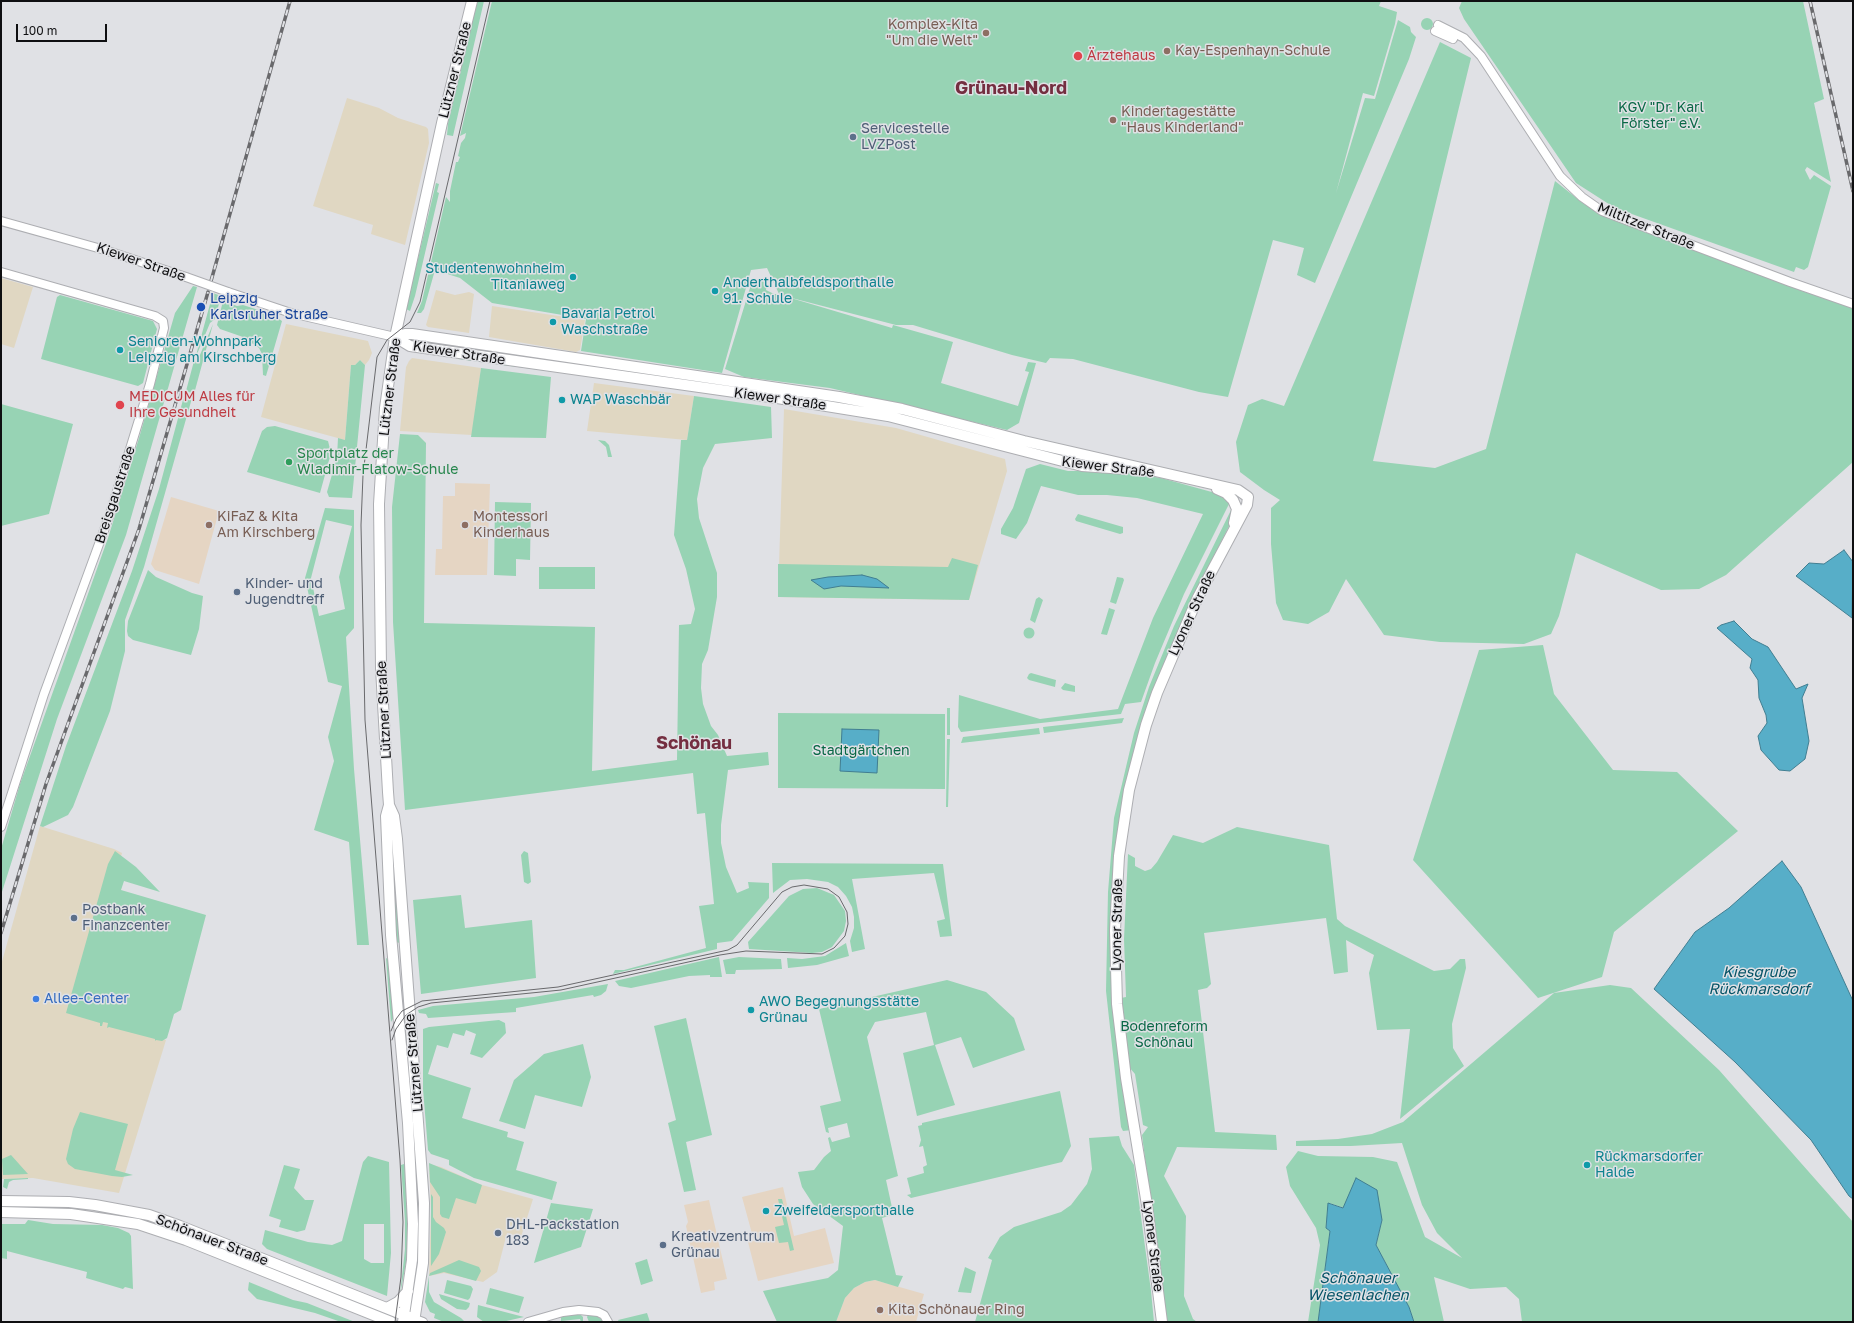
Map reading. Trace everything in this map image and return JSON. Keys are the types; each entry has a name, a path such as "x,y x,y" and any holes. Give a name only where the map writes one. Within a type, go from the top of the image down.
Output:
{"main road":[{"name":"Lützner Straße","path":"404,1318 413,1248 412,1198 402,1050 391,935 386,816 389,805 381,668 379,504 386,408 395,337 435,156 472,1"},
{"name":"Kiewer Straße","path":"395,337 405,334 412,334 839,396 902,409 1206,484"},
{"name":"Lyoner Straße","path":"1206,484 1226,493 1235,504 1236,515 1225,545"},
{"name":"Lyoner Straße","path":"1162,1322 1147,1205 1126,1078 1117,1004 1115,938 1117,878 1129,790 1146,725 1169,662 1225,545 1247,506 1248,497 1238,490 1206,484"},
{"name":"Lützner Straße","path":"389,805 394,816 397,839 423,1190 424,1243 418,1321"},
{"name":"Schönauer Straße","path":"1,1201 39,1200 76,1203 123,1209 149,1215 187,1228 387,1308 404,1318 418,1321"},
{"name":"Schönauer Straße","path":"1,1212 71,1214 138,1224 186,1240 391,1322"},
{"path":"387,1308 398,1302 408,1291"}],"street":[{"name":"Miltitzer Straße","path":"1437,28 1481,56 1560,176 1588,202 1602,211 1790,282 1853,304"},
{"name":"Kiewer Straße","path":"1,221 105,250 290,313 395,337"},
{"name":"Breisgaustraße","path":"1,272 155,316 163,321 164,328 150,384 112,507 44,694 1,827"},
{"path":"528,1322 563,1312 579,1310 598,1312 604,1315 608,1322"}],"shaded area":[{"path":"347,98 379,108 398,118 428,129 429,143 405,245 371,234 373,225 313,206"},
{"path":"1,278 33,287 14,348 1,344"},
{"path":"436,290 455,295 469,292 474,294 469,333 428,327 426,325"},
{"path":"492,306 585,320 580,350 576,352 489,337"},
{"path":"286,324 368,341 372,353 369,360 365,365 360,360 355,365 351,365 345,440 261,417"},
{"path":"412,358 481,368 472,435 400,431 406,367"},
{"path":"594,383 694,396 687,440 587,431"},
{"path":"784,409 896,428 1005,459 1007,471 969,600 778,597"},
{"name":"Montessori Kinderhaus","path":"455,483 490,484 487,575 435,575 436,549 442,549 443,496 455,496"},
{"path":"171,497 219,511 199,584 155,570 151,564"},
{"path":"40,826 114,849 122,853 76,1012 166,1040 119,1193 33,1178 1,1179 1,965"},
{"path":"429,1164 441,1167 482,1185 533,1199 521,1237 507,1233 497,1272 483,1282 444,1273 429,1276 431,1211"},
{"path":"783,1187 794,1236 825,1228 834,1263 758,1281 748,1242 754,1241 742,1197"},
{"path":"709,1200 727,1279 714,1282 715,1290 701,1293 686,1226 688,1222 684,1205"},
{"name":"Kita Schönauer Ring","path":"875,1280 924,1294 916,1322 836,1322 845,1298 854,1288 865,1282"}],"green space":[{"path":"476,1 484,1 453,136 447,135 449,114"},
{"path":"492,1 1381,1 1379,6 1397,12 1395,24 1374,96 1363,93 1336,193 1365,98 1375,99 1398,20 1410,27 1411,32 1416,37 1409,59 1315,283 1297,275 1304,248 1273,240 1228,397 1199,392 1073,359 1050,358 1046,363 1012,355 913,325 896,325 784,296 892,328 893,325 953,342 941,383 1018,406 1029,372 1025,371 1028,362 1036,363 1019,423 1007,430 830,388 744,377 725,369 753,278 767,282 766,290 774,294 779,294 767,268 751,270 722,373 581,351 586,319 492,303 460,278 435,270 424,309 421,313 417,313 422,301 446,197 450,202 450,191 456,162 458,162 460,157 458,156 461,143 465,138 466,133 460,136"},
{"name":"KGV \"Dr. Karl Förster\" e.V.","path":"1462,1 1803,1 1824,99 1814,103 1831,182 1807,167 1805,170 1810,180 1814,175 1831,186 1808,267 1804,270 1796,267 1794,272 1615,208 1576,183 1464,19 1459,8"},
{"path":"1427,18 1431,20 1433,24 1431,28 1427,30 1423,28 1421,24 1423,20"},
{"path":"1440,42 1471,58 1373,461 1435,468 1486,449 1555,181 1584,204 1615,220 1853,307 1853,462 1726,575 1699,589 1661,590 1576,553 1559,616 1551,634 1524,644 1440,642 1384,635 1346,579 1329,612 1308,624 1283,620 1276,603 1271,544 1271,508 1280,500 1240,472 1236,442 1248,405 1262,399 1284,406"},
{"path":"436,183 439,184 437,192 439,193 415,296 410,311 406,309"},
{"path":"193,286 197,287 126,535 57,719 1,895 1,849 20,784 108,538 175,313"},
{"path":"213,293 221,296 215,319 210,323 195,359"},
{"path":"60,295 153,321 157,329 143,383 138,386 41,359 57,297"},
{"path":"223,301 237,306 243,305 271,314 282,321 266,376 263,375 262,354 259,348 243,337 220,329 217,325"},
{"path":"213,324 194,394 186,391 194,361 197,362"},
{"path":"413,339 568,361 567,363 535,358 516,359 413,344"},
{"path":"460,357 555,370 555,372 458,359"},
{"path":"360,360 365,365 352,498 329,497 327,492 337,457 338,438 345,440 351,365 355,365"},
{"path":"481,368 551,377 546,438 471,437"},
{"path":"184,396 192,398 144,567 125,620 125,651 110,711 73,807 68,815 43,827 40,826 66,746 132,571 159,489"},
{"path":"694,396 771,407 772,438 715,444 703,468 697,499 699,518 717,573 717,597 708,650 702,664 701,688 703,704 711,726 718,735 727,756 768,752 769,765 728,770 721,825 721,843 726,867 737,893 749,888 748,882 769,883 769,898 732,941 717,943 717,949 613,974 615,970 624,970 706,948 699,906 714,904 705,813 697,814 693,773 405,810 393,622 392,507 400,434 418,435 426,443 424,623 595,627 592,771 677,760 679,625 691,624 695,609 686,569 674,535 681,440 687,440"},
{"path":"1,404 73,424 49,514 1,526"},
{"name":"Sportplatz der Wladimir-Flatow-Schule","path":"275,426 328,441 331,453 320,493 247,472 262,431 267,427"},
{"path":"598,440 605,441 609,445 612,457 608,457 606,447"},
{"path":"1040,464 1068,471 1118,471 1161,478 1219,494 1230,502 1184,594 1155,663 1141,702 1125,704 1121,714 961,732 958,727 959,695 1040,719 1118,709 1153,618 1203,514 1137,498 1107,495 1078,495 1041,486 1027,523 1016,539 1001,534 1001,529 1013,508 1026,469"},
{"path":"495,502 531,503 530,560 516,559 516,576 494,575"},
{"path":"325,508 354,510 354,628 346,637 354,769 369,945 357,945 349,842 314,830 334,761 328,737 342,686 328,682 305,578","holes":["326,520 352,526 339,577 345,609 319,616 311,578"]},
{"path":"1232,508 1232,520 1184,617 1146,714 1113,893 1132,1130 1123,1131 1121,1127 1106,991 1108,892 1114,818 1134,733 1149,687 1174,626"},
{"path":"1078,514 1123,527 1123,533 1120,534 1076,521 1075,519"},
{"path":"952,558 978,565 969,600 778,597 778,564 948,567"},
{"path":"539,567 595,567 595,589 539,589"},
{"path":"148,570 156,577 192,593 203,596 199,629 191,655 133,640 128,636 128,621"},
{"path":"1117,577 1123,578 1124,580 1116,604 1110,602"},
{"path":"1039,597 1043,600 1035,623 1030,620 1036,599"},
{"path":"1109,608 1115,610 1107,635 1101,634"},
{"path":"1027,628 1031,628 1033,629 1033,637 1027,638 1024,635 1024,631"},
{"path":"1543,645 1554,694 1613,770 1677,772 1738,831 1614,932 1602,977 1538,998 1413,860 1479,650"},
{"path":"1031,673 1056,680 1055,687 1029,680 1027,678"},
{"path":"1065,683 1075,686 1075,692 1063,690 1061,688"},
{"path":"947,708 950,708 950,735 947,735"},
{"name":"Stadtgärtchen","path":"778,713 945,714 945,789 778,788"},
{"path":"1124,718 1122,723 1044,733 1043,727"},
{"path":"1039,728 1040,734 961,743 963,737"},
{"path":"947,739 950,739 948,807 946,807"},
{"name":"Bodenreform Schönau","path":"1237,827 1329,845 1337,919 1345,926 1434,971 1450,969 1460,959 1465,959 1466,968 1452,1024 1453,1048 1464,1066 1400,1119 1410,1029 1377,1030 1369,973 1374,955 1346,940 1348,972 1334,974 1326,918 1204,933 1211,984 1207,988 1198,990 1215,1132 1276,1135 1277,1150 1177,1147 1164,1176 1186,1216 1184,1296 1193,1319 1197,1322 1166,1322 1142,1135 1148,1127 1143,1125 1135,1074 1129,1067 1121,998 1126,997 1124,939 1128,854 1135,858 1135,866 1145,871 1151,869 1157,862 1173,835 1203,843"},
{"path":"115,851 136,867 160,892 124,881 121,890 206,915 181,1010 174,1014 167,1038 162,1041 155,1041 155,1039 109,1027 107,1028 108,1023 103,1022 102,1026 100,1026 100,1023 66,1013 108,864"},
{"path":"393,851 401,941 398,943 396,941 391,853"},
{"path":"524,851 528,853 531,882 528,884 524,882 521,855"},
{"path":"772,863 943,864 952,936 940,937 937,921 945,919 934,873 852,879 865,949 852,952 850,941 854,928 854,917 852,907 846,896 838,887 828,882 807,879 790,880 773,893"},
{"path":"817,888 834,895 845,911 846,921 844,931 832,947 822,952 812,953 749,949 748,942 789,896 803,889"},
{"path":"461,895 465,928 532,920 536,978 421,994 413,900"},
{"path":"846,943 849,956 817,965 788,968 787,958 802,959 825,956"},
{"path":"719,957 722,977 710,977 710,975 689,976 631,988 619,986 615,981"},
{"path":"739,957 781,959 782,969 736,970 735,974 726,974 723,960"},
{"path":"386,958 389,960 395,1015 391,1022"},
{"path":"947,980 986,992 1014,1018 1025,1050 973,1068 961,1037 935,1045 955,1105 917,1116 903,1053 934,1045 926,1012 875,1022 867,1037 898,1176 886,1180 893,1212 903,1209 905,1211 882,1218 896,1275 903,1276 898,1287 875,1280 865,1282 854,1288 845,1298 836,1322 777,1322 763,1291 828,1278 838,1270 843,1226 813,1204 802,1187 798,1172 814,1170 824,1157 831,1151 828,1138 830,1137 832,1142 850,1137 847,1123 828,1128 829,1133 826,1132 820,1106 841,1101 819,1009"},
{"path":"608,984 606,991 601,995 594,997 593,995 516,1008 516,1012 428,1018 426,1014 419,1013 418,1010 433,1006 534,997"},
{"path":"1610,985 1631,988 1719,1070 1853,1222 1853,1322 1522,1322 1519,1299 1506,1287 1470,1289 1434,1277 1444,1322 1414,1322 1409,1307 1376,1245 1382,1220 1329,1203 1326,1228 1330,1231 1318,1322 1308,1322 1320,1245 1316,1228 1290,1186 1286,1167 1298,1151 1318,1156 1373,1157 1397,1162 1425,1237 1462,1258 1437,1233 1422,1205 1402,1143 1351,1146 1296,1146 1296,1141 1338,1139 1372,1134 1403,1122 1554,993"},
{"path":"686,1018 712,1135 686,1142 696,1190 684,1192 668,1123 676,1120 654,1026"},
{"path":"499,1020 505,1023 506,1033 482,1058 470,1054 476,1034 466,1030 464,1036 453,1033 448,1048 437,1045 428,1074 471,1088 462,1118 508,1132 507,1137 524,1142 516,1170 557,1182 552,1200 474,1178 449,1165 449,1160 431,1154 428,1150 423,1089 423,1029 429,1027"},
{"path":"583,1044 591,1077 582,1107 535,1095 525,1129 499,1121 514,1080 544,1054"},
{"path":"1060,1091 1071,1146 1062,1162 911,1198 907,1195 911,1194 907,1178 924,1173 923,1167 927,1165 923,1146 919,1147 921,1140 918,1126 922,1125 922,1123"},
{"path":"80,1112 128,1124 115,1170 133,1175 122,1177 112,1176 75,1169 68,1164 66,1159 73,1129"},
{"path":"1119,1136 1122,1146 1134,1165 1154,1322 975,1322 992,1260 988,1258 1000,1237 1014,1227 1061,1212 1071,1205 1087,1184 1092,1169 1089,1138"},
{"path":"11,1155 28,1174 3,1175 2,1159"},
{"path":"368,1156 389,1162 391,1253 387,1296 267,1249 262,1244 265,1230 308,1242 332,1245 342,1241 363,1162","holes":["364,1224 384,1224 384,1263 371,1263 364,1259"]},
{"path":"413,1161 418,1161 421,1218 415,1303 412,1303 417,1266"},
{"path":"429,1163 482,1185 476,1204 456,1198 449,1219 442,1217 440,1214 440,1197 430,1182"},
{"path":"407,1164 409,1247 400,1295 405,1249 405,1221 401,1165"},
{"path":"284,1165 300,1169 294,1188 305,1200 314,1200 305,1230 297,1232 279,1227 281,1220 269,1216"},
{"path":"28,1178 9,1182 7,1189 3,1187 4,1179"},
{"path":"431,1194 433,1197 433,1217 446,1232 439,1254 431,1266"},
{"path":"778,1199 782,1199 794,1250 790,1251 788,1242 779,1243 775,1227 784,1225"},
{"path":"551,1203 593,1209 581,1247 534,1263"},
{"path":"28,1220 53,1224 102,1225 118,1228 129,1233 131,1236 133,1289 125,1287 123,1289 86,1278 87,1272 7,1251 7,1259 1,1258 1,1224 25,1224"},
{"path":"647,1259 653,1281 641,1285 635,1263"},
{"path":"459,1260 479,1267 481,1271 476,1281 444,1272 429,1276 430,1273"},
{"path":"266,1263 384,1310 384,1313 346,1298 328,1294 264,1268"},
{"path":"965,1267 976,1272 971,1293 958,1292"},
{"path":"429,1276 429,1292 434,1302 465,1322 444,1322 434,1318 435,1314 430,1312 425,1302"},
{"path":"447,1280 471,1286 473,1289 470,1298 468,1300 444,1293"},
{"path":"249,1282 293,1300 307,1303 355,1322 341,1322 315,1313 257,1299 248,1290"},
{"path":"490,1288 524,1297 519,1313 486,1304"},
{"path":"439,1294 470,1303 469,1307 466,1310 457,1309 441,1299"},
{"path":"478,1305 524,1317 502,1322 484,1322 477,1317"},
{"path":"589,1313 595,1314 604,1322 589,1322 587,1317"},
{"path":"647,1313 650,1322 619,1322 618,1320"},
{"path":"580,1314 583,1317 583,1321 581,1322 580,1319 561,1321 561,1316"}],"water":[{"path":"1844,550 1853,562 1852,618 1796,576 1809,563 1824,564"},
{"path":"862,575 877,579 889,588 841,586 824,589 811,580 828,577"},
{"path":"1734,621 1752,639 1768,647 1796,689 1808,684 1802,698 1809,741 1805,759 1790,771 1779,770 1761,750 1758,736 1767,723 1766,715 1759,698 1758,680 1750,668 1752,659 1717,628 1721,625"},
{"path":"842,729 879,730 877,773 840,771"},
{"name":"Kiesgrube Rückmarsdorf","path":"1782,861 1801,887 1853,1001 1853,1199 1849,1196 1811,1140 1735,1062 1654,989 1695,932 1729,908"},
{"name":"Schönauer Wiesenlachen","path":"1356,1178 1377,1190 1382,1220 1376,1245 1409,1307 1414,1322 1318,1322 1330,1231 1326,1228 1328,1203 1343,1208"}],"tram line":[{"path":"395,1322 401,1277 403,1222 400,1160 365,720 361,525 363,475 377,357 387,340 410,322 420,302 490,1"},
{"path":"391,1031 396,1019 402,1011 422,1001 558,987 728,950 737,945 782,892 792,887 804,885 828,889 839,897 847,912 848,924 845,936 834,948 822,954 746,951 720,955 561,990 431,1003 418,1007 406,1015 396,1029 392,1040"}],"railway":[{"path":"211,281 290,1"},
{"path":"1810,1 1853,191"},
{"path":"1,933 46,784 139,529 208,292"}],"place":[{"name":"Komplex-Kita \"Um die Welt\"","path":"986,33"},
{"name":"Kay-Espenhayn-Schule","path":"1167,51"},
{"name":"Ärztehaus","path":"1078,56"},
{"name":"Kindertagestätte \"Haus Kinderland\"","path":"1113,120"},
{"name":"Servicestelle LVZPost","path":"853,137"},
{"name":"Studentenwohnheim Titaniaweg","path":"573,277"},
{"name":"Anderthalbfeldsporthalle 91. Schule","path":"715,291"},
{"name":"Leipzig Karlsruher Straße","path":"201,307"},
{"name":"Bavaria Petrol Waschstraße","path":"553,322"},
{"name":"Senioren-Wohnpark Leipzig am Kirschberg","path":"120,350"},
{"name":"WAP Waschbär","path":"562,400"},
{"name":"MEDICUM Alles für Ihre Gesundheit","path":"120,405"},
{"name":"Sportplatz der Wladimir-Flatow-Schule","path":"289,462"},
{"name":"KiFaZ & Kita Am Kirschberg","path":"209,525"},
{"name":"Montessori Kinderhaus","path":"465,525"},
{"name":"Kinder- und Jugendtreff","path":"237,592"},
{"name":"Postbank Finanzcenter","path":"74,918"},
{"name":"Allee-Center","path":"36,999"},
{"name":"AWO Begegnungsstätte Grünau","path":"751,1010"},
{"name":"Rückmarsdorfer Halde","path":"1587,1165"},
{"name":"Zweifeldersporthalle","path":"766,1211"},
{"name":"DHL-Packstation 183","path":"498,1233"},
{"name":"Kreativzentrum Grünau","path":"663,1245"},
{"name":"Kita Schönauer Ring","path":"880,1310"}],"district":[{"name":"Grünau-Nord","path":"1011,88"},
{"name":"Schönau","path":"694,743"}]}
